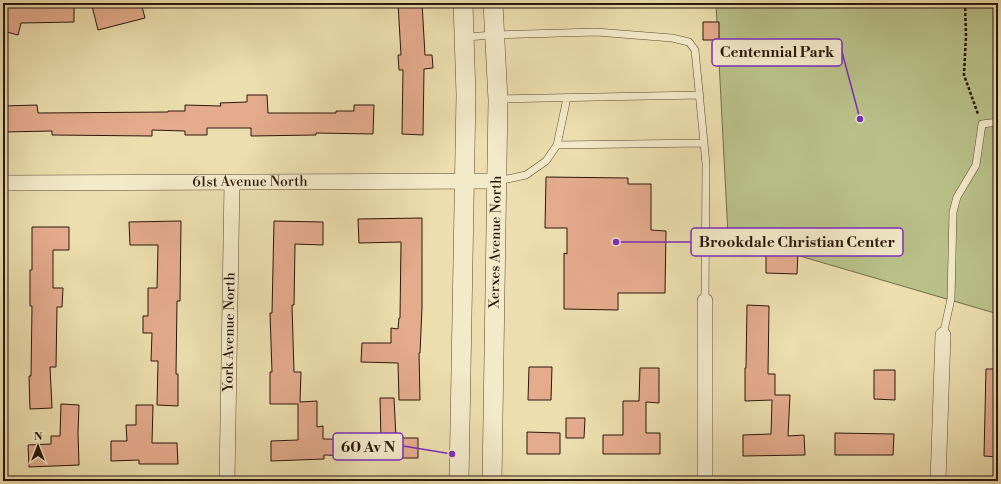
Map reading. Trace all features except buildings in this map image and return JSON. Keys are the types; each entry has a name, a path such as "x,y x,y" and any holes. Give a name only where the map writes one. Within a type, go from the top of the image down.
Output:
{"street":[{"path":"459,481 466,95 465,37 462,3"},
{"name":"Xerxes Avenue North","path":"492,481 498,100 493,3"},
{"name":"61st Avenue North","path":"3,183 497,181"},
{"name":"York Avenue North","path":"227,481 232,183"},
{"path":"705,301 705,481"},
{"path":"938,481 943,335"}],"lane":[{"path":"465,37 495,34 596,32 672,38 689,42 695,50 706,164 705,301"},
{"path":"498,100 700,95"},
{"path":"497,181 526,175 546,160 557,145 567,98"},
{"path":"943,335 950,299 953,212 957,197 976,164 982,124 998,122"},
{"path":"557,145 704,143"}],"path":[{"path":"965,3 966,34 964,75 982,124"}],"green space":[{"path":"716,3 998,3 998,314 728,235"}],"place":[{"name":"Centennial Park","path":"860,119"},
{"name":"Brookdale Christian Center","path":"616,242"},
{"name":"60 Av N","path":"452,454"}]}
